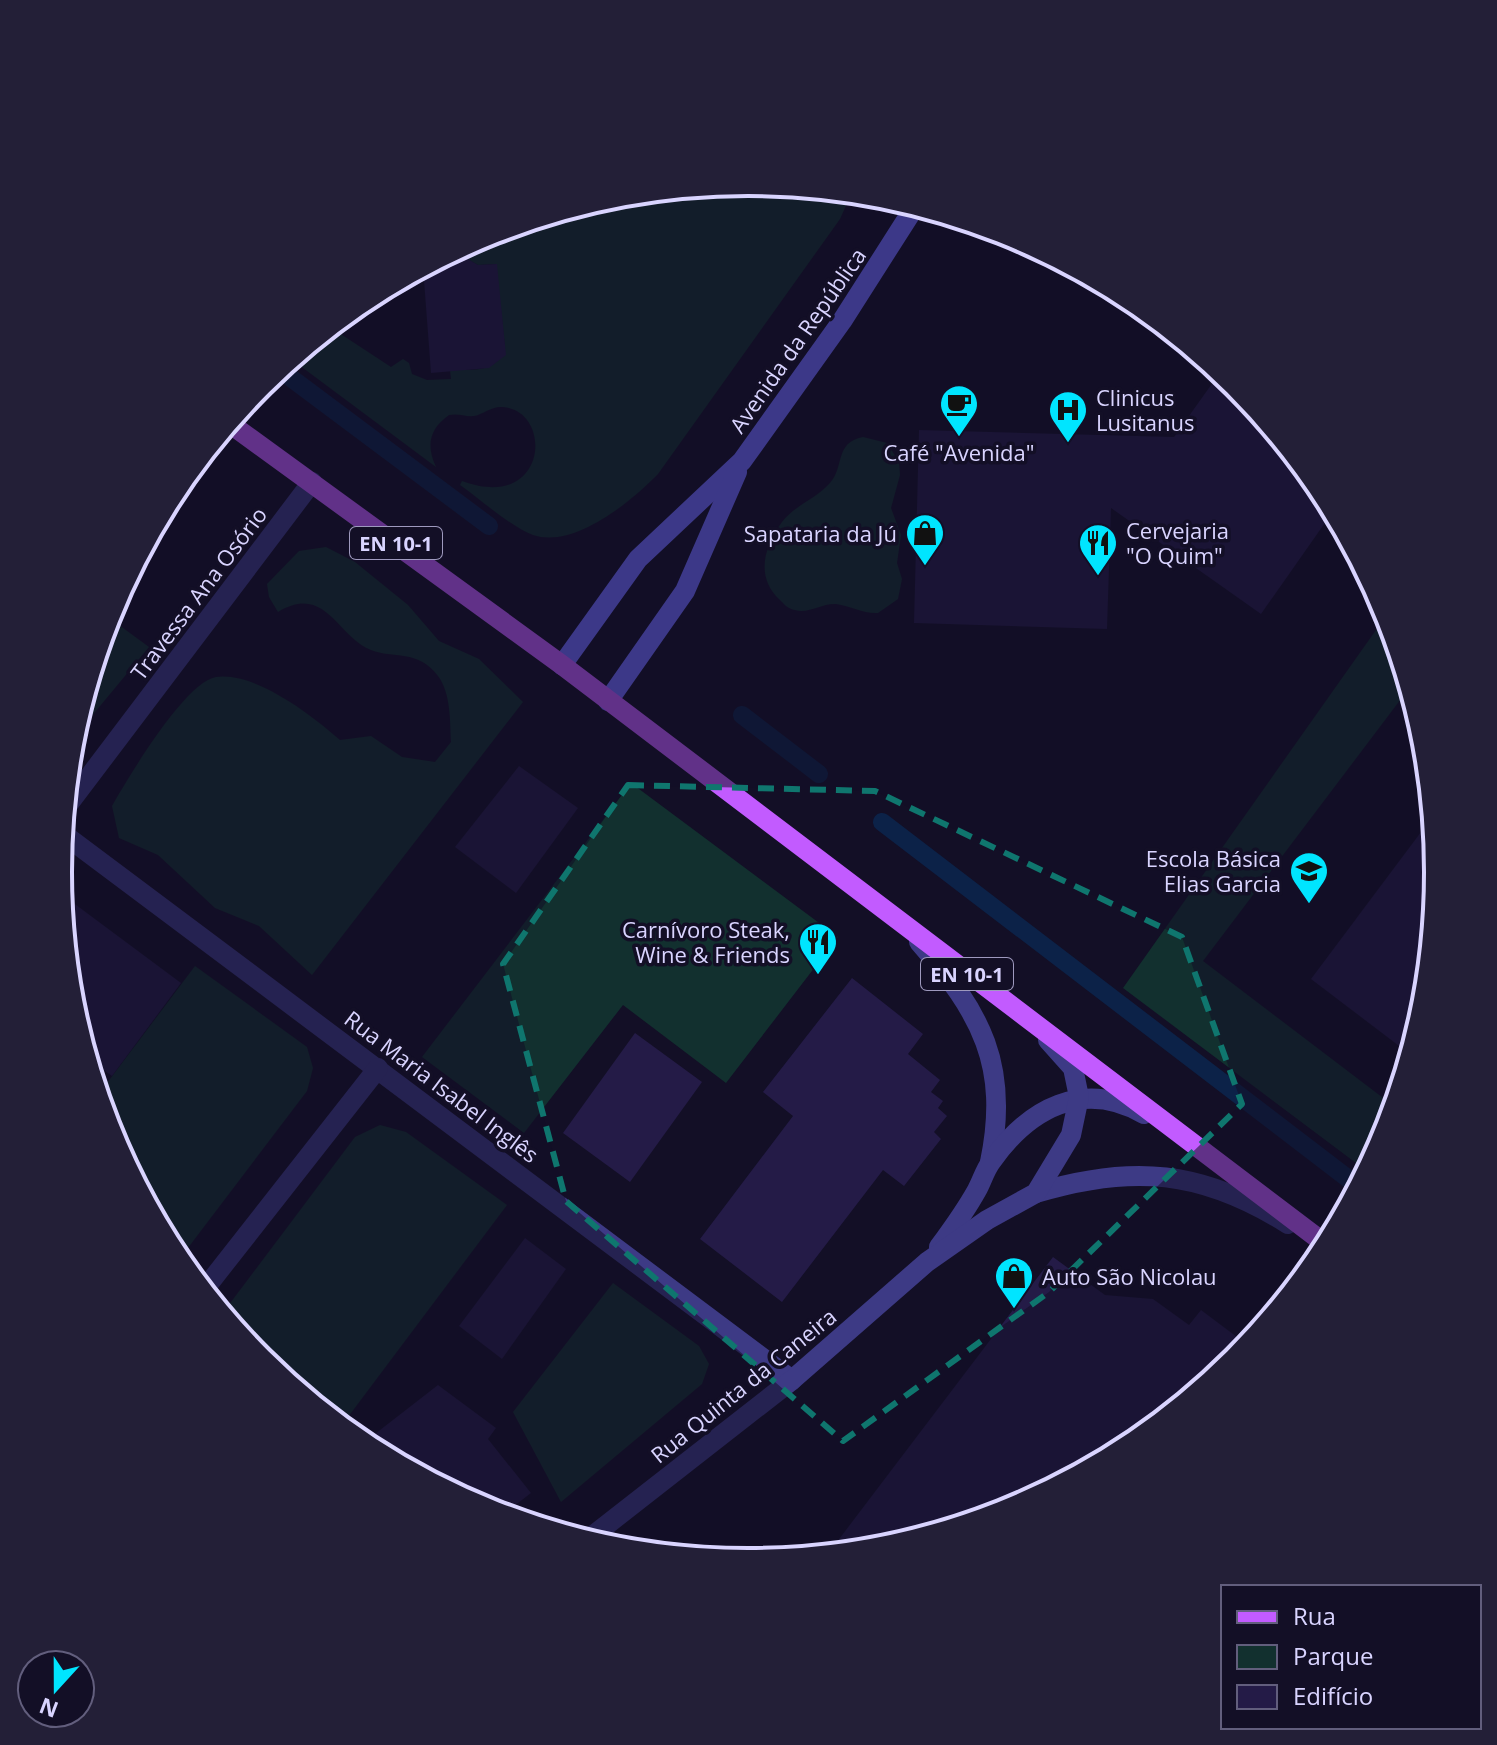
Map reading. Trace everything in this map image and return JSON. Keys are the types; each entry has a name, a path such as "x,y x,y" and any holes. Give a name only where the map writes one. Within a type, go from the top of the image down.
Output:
{"main road":[{"name":"EN 10-1","path":"238,429 562,665 1317,1239"}],"street":[{"name":"Avenida da República","path":"562,665 638,559 742,461 842,321 909,216"},
{"name":"Avenida da República","path":"608,701 685,591 742,461"},
{"name":"Travessa Ana Osório","path":"77,793 312,482"},
{"name":"Rua Maria Isabel Inglês","path":"73,841 792,1380"},
{"name":"Rua Quinta da Caneira","path":"908,930 953,982 979,1024 993,1056 998,1092 997,1129 990,1163"},
{"path":"1036,1026 1073,1068 1079,1097 1071,1135 1036,1193"},
{"path":"210,1282 378,1068"},
{"name":"Rua Quinta da Caneira","path":"927,1262 958,1223 990,1163 1030,1121 1048,1108 1079,1097 1123,1102 1170,1129"},
{"name":"Rua Quinta da Caneira","path":"598,1532 792,1380 927,1262 987,1220 1036,1193 1116,1174 1188,1180 1232,1195 1277,1216 1316,1240"}],"highlighted area":[{"path":"628,785 875,791 1182,937 1242,1104 1049,1292 843,1441 566,1201 503,964"}],"green space":[{"path":"704,197 793,197 847,204 840,219 658,474 601,520 584,529 549,538 524,531 460,485 462,481 491,487 512,484 526,473 534,458 535,441 530,425 519,413 499,407 474,416 449,415 437,426 431,438 436,467 300,366 340,334 391,367 403,359 409,363 412,374 427,380 451,379 450,370 491,366 502,356 505,347 496,264 478,265 466,258 531,232 617,209"},
{"path":"863,437 887,443 899,462 900,475 891,508 901,535 897,563 902,579 898,599 878,613 836,604 805,611 790,609 767,582 765,562 771,542 787,516 830,483 848,444"},
{"path":"326,547 355,562 408,605 439,641 479,659 523,702 312,975 259,926 215,908 158,855 119,838 112,806 174,713 203,683 216,677 231,677 265,688 298,707 340,740 371,736 402,757 435,762 451,742 445,691 430,668 414,658 371,650 320,608 308,604 294,605 278,612 269,597 267,584 299,551"},
{"path":"119,625 149,647 90,718"},
{"path":"1379,626 1402,697 1203,961 1385,1100 1358,1165 1123,988"},
{"path":"631,783 838,937 726,1083 623,1005 524,1133 422,1057"},
{"path":"195,966 307,1047 313,1068 307,1091 187,1249 142,1172 106,1084"},
{"path":"380,1125 406,1132 507,1205 348,1417 270,1351 229,1305 355,1137"},
{"path":"613,1283 699,1346 709,1364 702,1384 561,1502 513,1412"}],"building":[{"path":"466,258 478,265 497,264 506,355 489,368 431,373 424,279"},
{"path":"1214,381 1257,426 1326,521 1261,614 1111,508 1107,629 914,623 919,430 1174,437"},
{"path":"519,766 578,808 516,893 455,847"},
{"path":"1424,828 1424,917 1412,1004 1402,1048 1311,979"},
{"path":"73,902 181,983 112,1076 101,1068 85,1004"},
{"path":"852,978 923,1034 908,1054 940,1080 931,1092 943,1101 938,1108 947,1116 934,1132 941,1139 904,1186 883,1170 782,1302 700,1239 793,1116 763,1092"},
{"path":"635,1033 702,1082 630,1182 563,1133"},
{"path":"525,1238 566,1269 502,1359 459,1326"},
{"path":"1053,1257 1105,1295 1153,1299 1189,1325 1201,1310 1239,1338 1195,1381 1160,1409 1124,1435 1048,1479 1007,1498 924,1526 836,1543"},
{"path":"438,1385 496,1428 488,1439 531,1493 513,1507 490,1498 449,1479 373,1435"}],"waterway":[{"path":"289,376 489,526"},
{"path":"742,715 819,774"},
{"path":"882,822 1350,1180"}],"place":[{"name":"Café \"Avenida\"","path":"959,438"},
{"name":"Clinicus Lusitanus","path":"1068,444"},
{"name":"Sapataria da Jú","path":"925,567"},
{"name":"Cervejaria \"O Quim\"","path":"1098,577"},
{"name":"Escola Básica Elias Garcia","path":"1309,905"},
{"name":"Carnívoro Steak, Wine & Friends","path":"818,976"},
{"name":"Auto São Nicolau","path":"1014,1310"}]}
